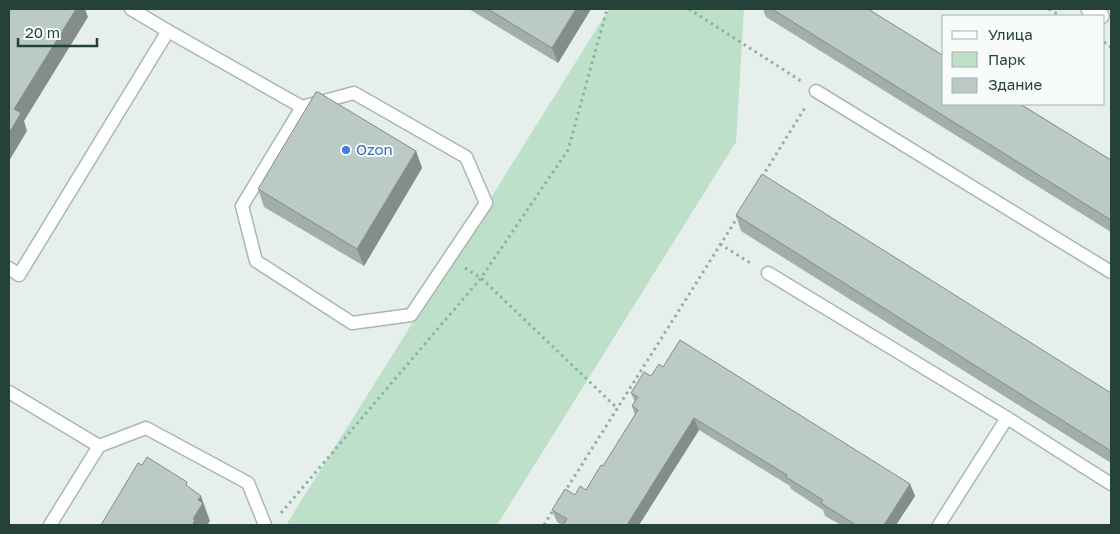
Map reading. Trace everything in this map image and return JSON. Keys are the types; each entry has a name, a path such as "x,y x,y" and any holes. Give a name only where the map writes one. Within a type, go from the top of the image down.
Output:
{"lane":[{"path":"131,9 302,107"},
{"path":"9,268 20,275 168,31"},
{"path":"816,91 1111,272"},
{"path":"354,93 466,157 486,203 412,315 352,323 256,261 242,206 302,107 354,93"},
{"path":"768,273 1007,418 1111,484"},
{"path":"9,392 99,446"},
{"path":"939,525 1007,418"},
{"path":"50,525 99,446 146,428 248,483 264,525"}],"path":[{"path":"278,518 481,278 568,150 607,9"},
{"path":"689,9 816,91 761,180"},
{"path":"560,500 740,212"},
{"path":"720,244 768,273"},
{"path":"449,258 481,278 618,408"},
{"path":"544,525 554,508"}],"green space":[{"path":"609,9 744,9 736,142 497,525 286,525"}],"building":[{"path":"9,9 76,9 14,109 21,113 9,133"},
{"path":"488,9 576,9 552,48"},
{"path":"772,9 868,9 942,55 942,105 1022,105 1111,160 1111,220"},
{"path":"316,92 416,151 357,249 258,189"},
{"path":"762,174 1111,393 1111,451 736,215"},
{"path":"680,340 910,484 884,525 856,525 821,503 823,500 786,477 787,475 694,418 627,525 563,525 567,519 552,510 565,489 575,495 580,486 586,490 638,410 632,406 638,397 631,393 644,372 651,376 659,364 663,367"},
{"path":"147,457 187,482 186,485 201,496 198,500 203,503 193,519 195,520 193,523 195,525 101,525 138,463 142,465"}],"place":[{"name":"Ozon","path":"346,150"}]}
